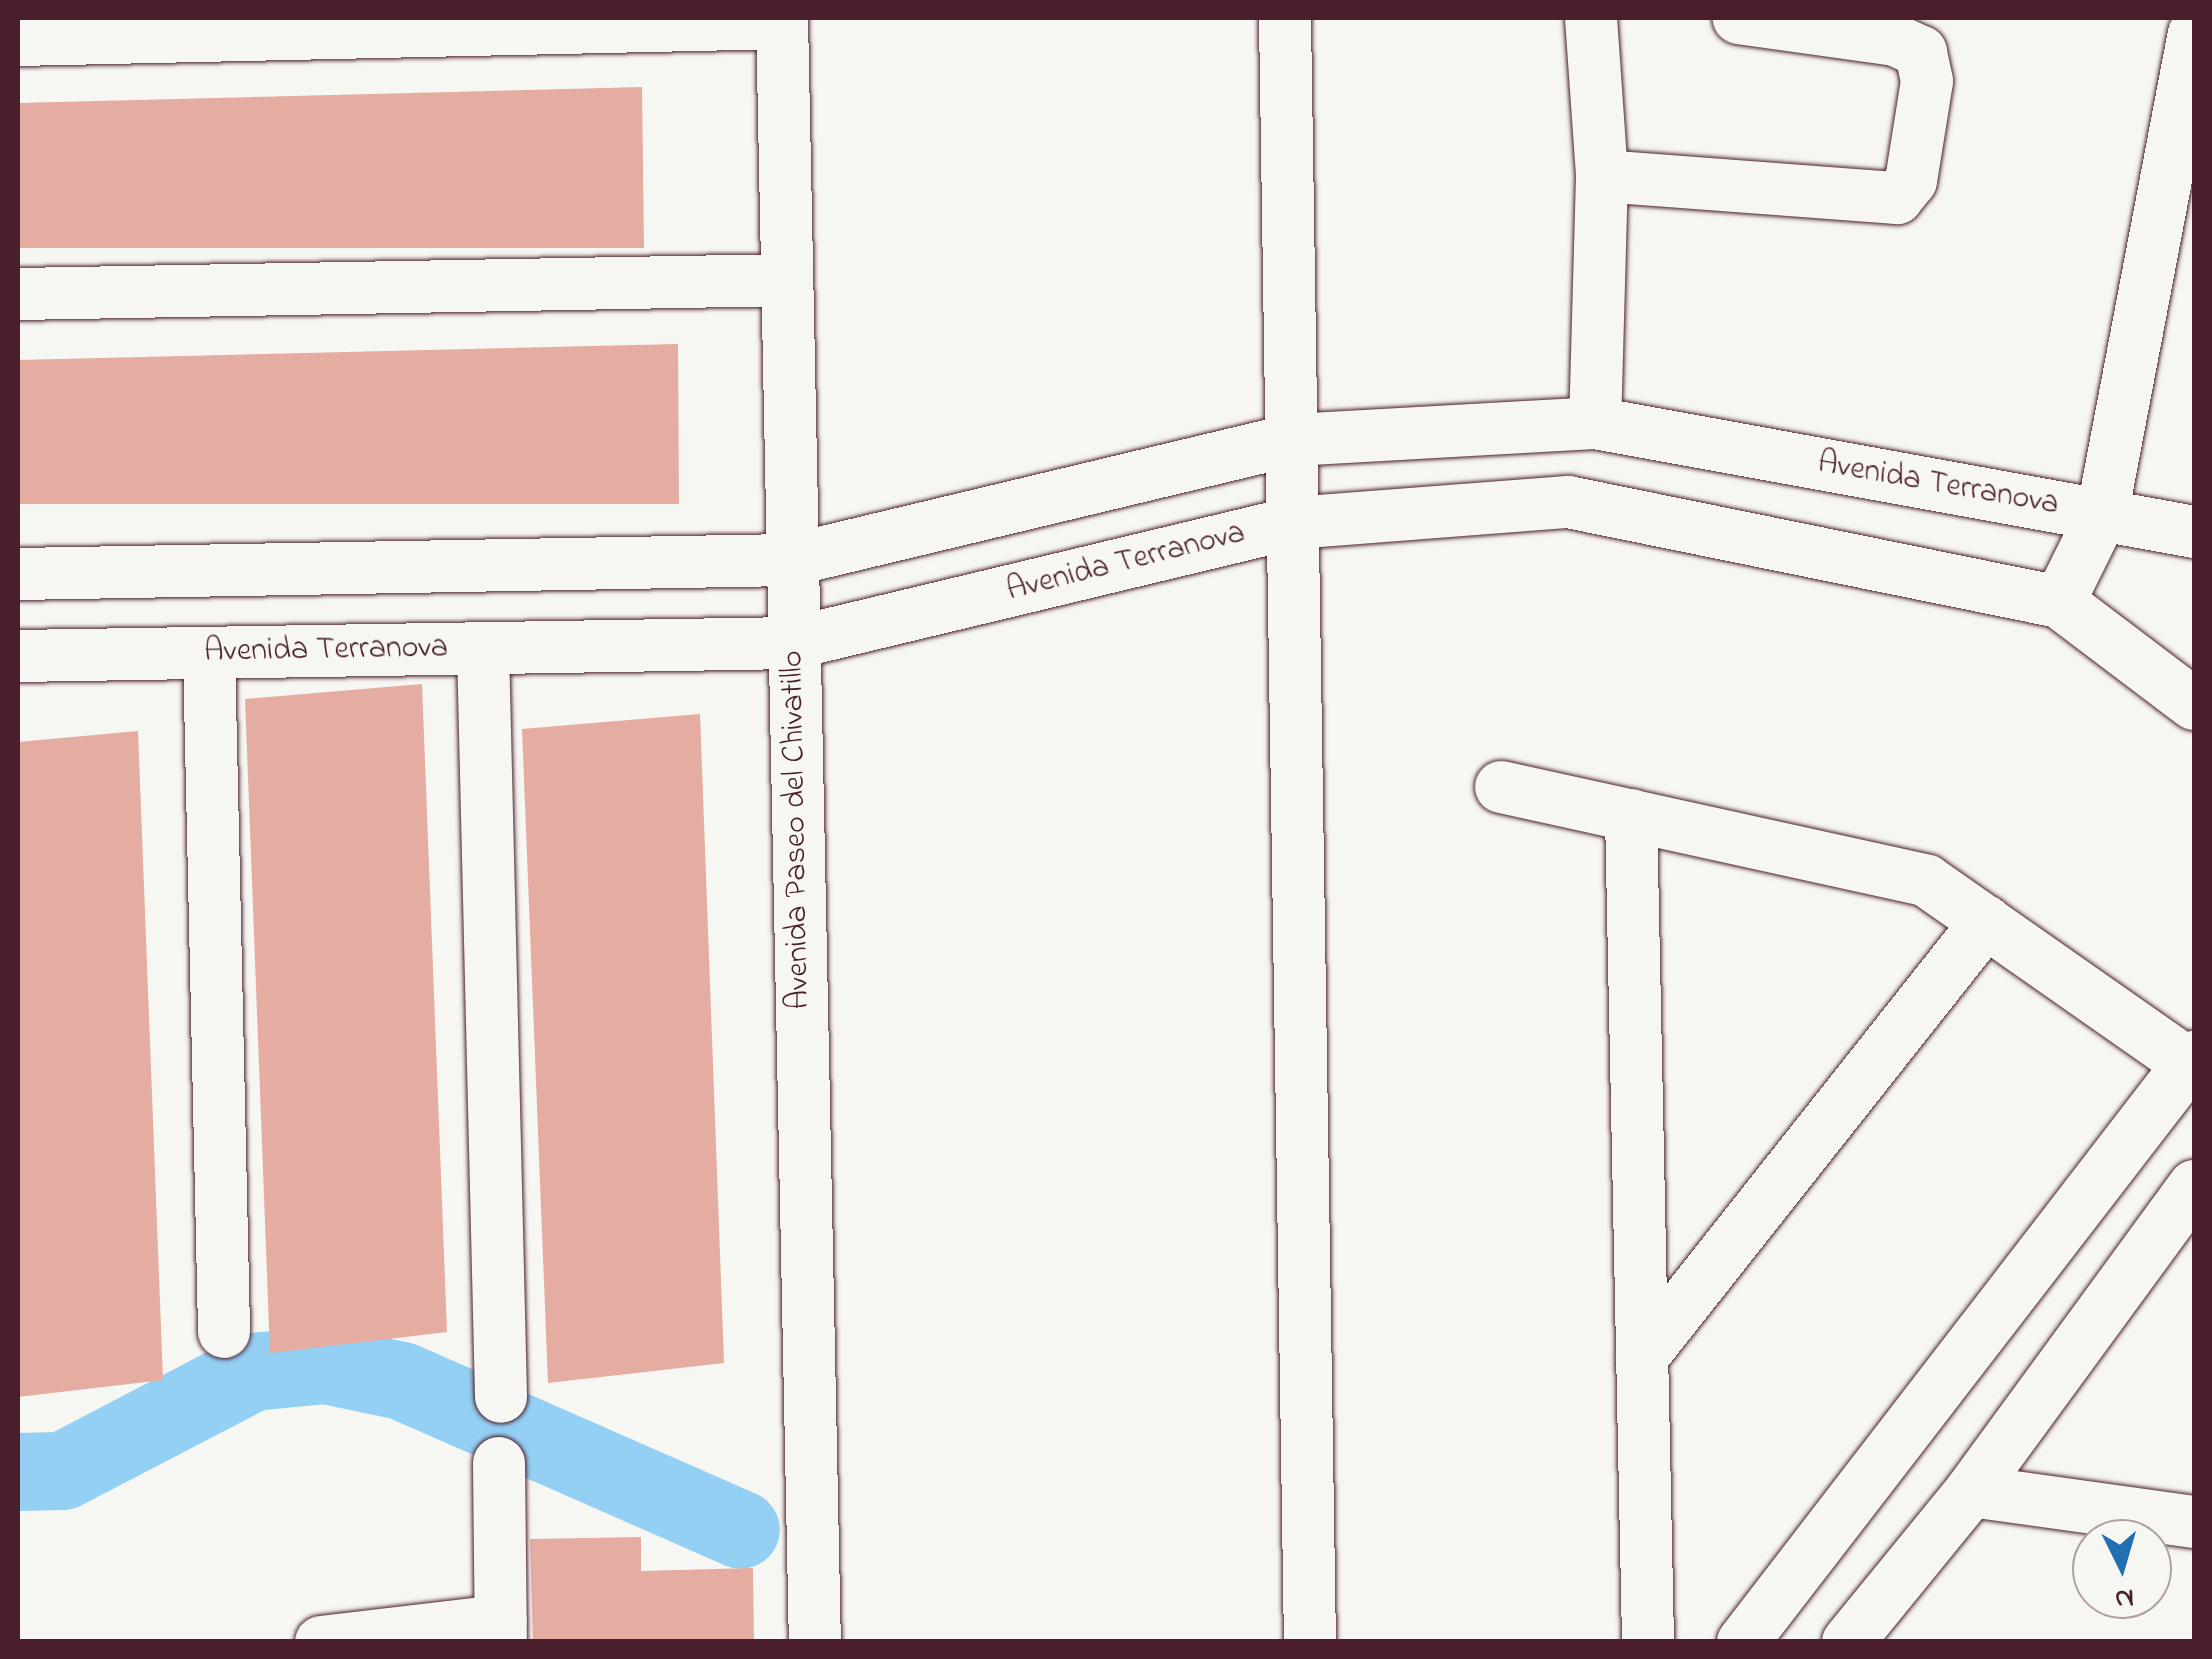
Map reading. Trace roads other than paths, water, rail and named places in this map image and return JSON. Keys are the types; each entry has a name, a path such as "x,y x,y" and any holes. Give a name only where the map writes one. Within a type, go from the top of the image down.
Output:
{"street":[{"path":"1285,18 1310,1642"},
{"path":"1591,18 1602,176 1595,422"},
{"path":"1602,176 1897,198 1911,181 1927,81 1922,52 1895,40 1739,18"},
{"path":"18,40 782,20"},
{"name":"Avenida Paseo del Chivatillo","path":"782,20 814,1642"},
{"path":"2059,602 2102,515 2194,34"},
{"path":"18,294 786,280"},
{"name":"Avenida Terranova","path":"18,574 791,560 1292,440 1595,422 2194,532"},
{"name":"Avenida Terranova","path":"18,656 793,643 1293,523 1568,502 2059,602 2194,704"},
{"path":"482,649 501,1397"},
{"path":"210,653 224,1332"},
{"path":"1502,787 1927,881 2193,1063 1744,1642"},
{"path":"1631,816 1648,1642"},
{"path":"1642,1357 1986,922"},
{"path":"1848,1642 1971,1491 2194,1186"},
{"path":"321,1642 501,1631 499,1463"},
{"path":"1971,1491 2194,1522"}],"waterway":[{"path":"18,1472 63,1471 253,1372 326,1365 402,1381 741,1530"}]}
